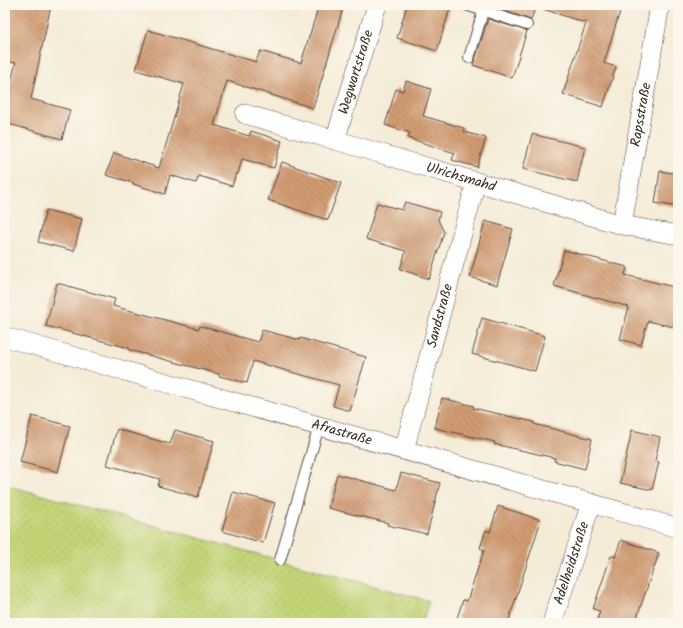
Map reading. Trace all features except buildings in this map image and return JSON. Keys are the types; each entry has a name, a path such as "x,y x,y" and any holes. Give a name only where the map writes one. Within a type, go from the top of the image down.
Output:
{"street":[{"name":"Wegwartstraße","path":"336,140 377,5"},
{"name":"Rapsstraße","path":"622,225 660,5"},
{"name":"Ulrichsmahd","path":"245,114 622,225 678,235"},
{"name":"Sandstraße","path":"404,450 476,182"},
{"name":"Afrastraße","path":"5,337 678,528"},
{"name":"Adelheidstraße","path":"552,623 591,503"}],"lane":[{"path":"466,5 484,8 527,25"},
{"path":"469,58 484,8"},
{"path":"280,560 319,426"}],"green space":[{"path":"5,485 429,601 422,623 5,623"}]}
